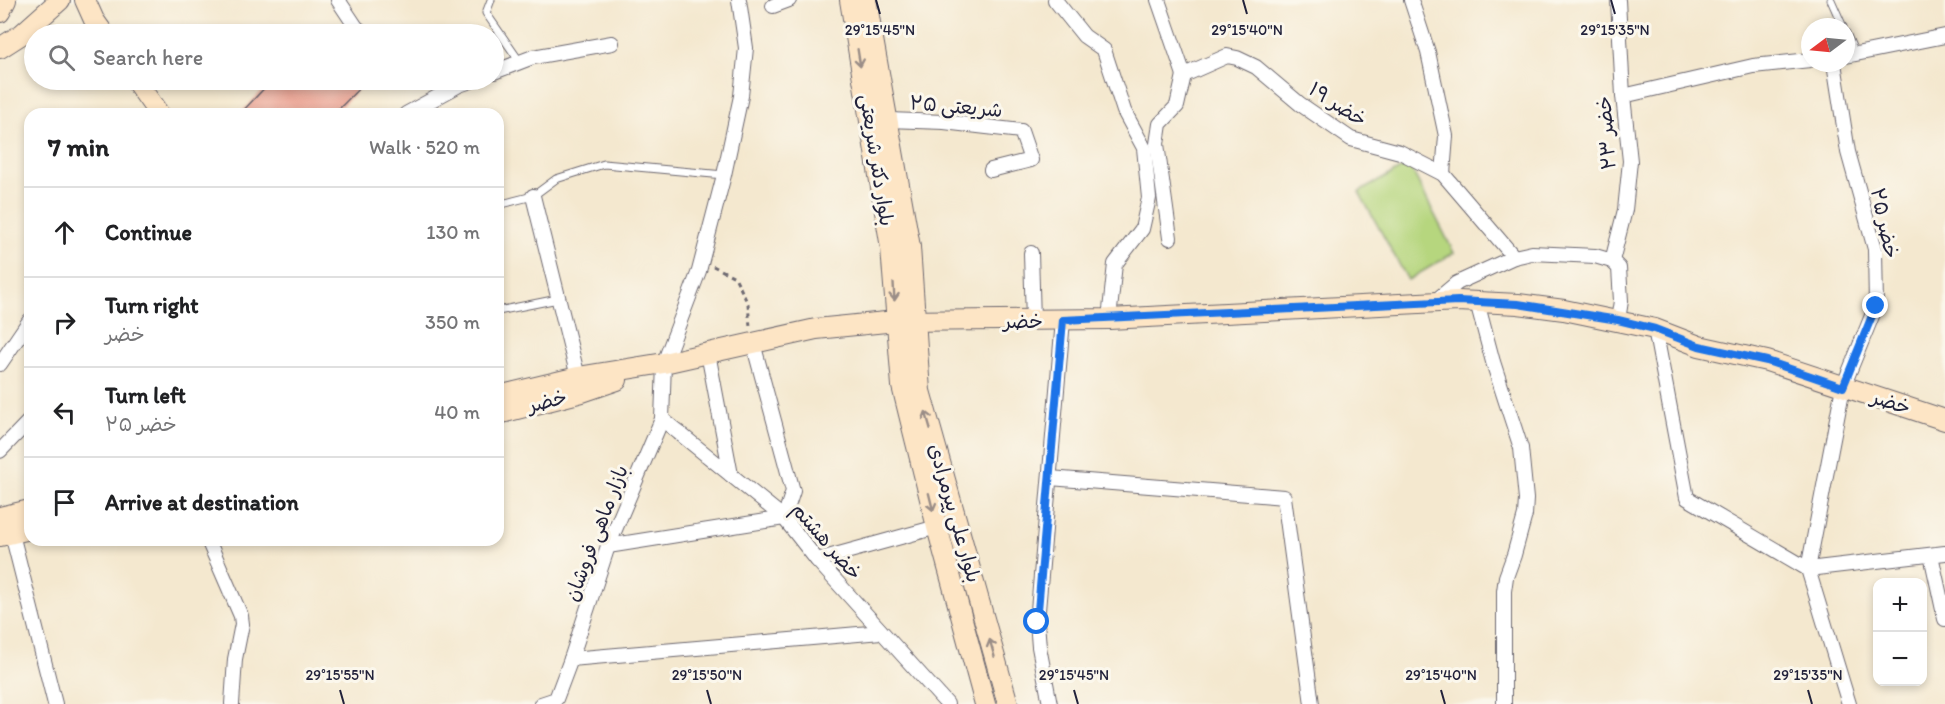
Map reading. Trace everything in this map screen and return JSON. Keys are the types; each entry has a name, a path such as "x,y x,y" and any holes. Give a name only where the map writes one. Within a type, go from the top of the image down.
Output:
{"main road":[{"path":"0,12 6,0"},
{"path":"33,24 60,0"},
{"path":"85,0 97,24"},
{"name":"بلوار دکتر شریعتی","path":"850,0 900,248"},
{"name":"بلوار دکتر شریعتی","path":"866,0 888,120 905,321"},
{"path":"0,48 24,32"},
{"path":"141,90 151,108"},
{"name":"خضر","path":"504,395 578,377 664,363 816,329 905,321 1109,319 1458,301 1518,304 1618,320 1655,329 1699,346 1767,361 1945,420"},
{"name":"بلوار علی پیرمرادی","path":"905,321 920,391 1008,704"},
{"name":"بلوار علی پیرمرادی","path":"905,321 902,386 985,704"},
{"name":"خضر","path":"504,412 582,392 664,363"},
{"path":"0,518 24,512"},
{"path":"937,527 957,523"}],"street":[{"path":"338,0 354,24"},
{"name":"بازار ماهی فروشان","path":"541,704 555,701 608,546 662,419 664,363 702,260 741,96 746,48 739,0"},
{"path":"773,6 789,0"},
{"path":"1055,0 1084,36 1104,50 1124,111 1144,148 1149,198 1142,229 1115,264 1109,319"},
{"path":"1158,0 1185,75 1177,106 1160,124 1157,144 1170,238"},
{"path":"1411,0 1428,52 1446,136 1443,174"},
{"name":"خضر ۲۳","path":"1612,261 1625,210 1630,160 1623,96 1618,0"},
{"path":"1855,54 1945,36"},
{"path":"504,69 533,57 612,43"},
{"name":"خضر ۱۹","path":"1185,75 1227,56 1256,67 1300,104 1351,140 1400,152 1443,174 1514,257"},
{"path":"1623,96 1753,66 1801,61"},
{"name":"خضر ۲۵","path":"1808,569 1843,387 1876,306 1875,249 1848,152 1835,72"},
{"path":"415,108 444,90"},
{"name":"شریعتی ۲۵","path":"888,120 944,122 1022,131 1031,160 991,170"},
{"path":"533,196 578,377"},
{"path":"1031,253 1033,321"},
{"path":"1433,303 1457,283 1514,257 1532,253 1595,256 1612,261 1618,268 1621,301 1618,320"},
{"path":"1477,302 1493,362 1521,448 1526,499 1525,515 1506,577 1504,591 1504,704"},
{"path":"1050,704 1039,647 1037,622 1063,320"},
{"path":"0,364 24,329"},
{"path":"1655,329 1687,498 1808,569 1938,554 1945,619"},
{"path":"608,546 784,518 793,490 753,343"},
{"path":"708,353 731,476"},
{"name":"خضر هشتم","path":"662,419 784,518 817,560 947,704"},
{"path":"0,451 24,426"},
{"path":"1050,478 1284,497 1312,704"},
{"path":"817,560 937,527"},
{"path":"14,533 55,704"},
{"path":"211,546 241,616 242,624 235,658 232,704"},
{"path":"1808,569 1849,704"},
{"path":"571,659 881,632"}],"lane":[{"path":"491,0 486,13 493,24"},
{"path":"1831,0 1839,18"},
{"path":"504,39 520,63"},
{"path":"504,203 533,196 556,179 604,164 724,175"},
{"path":"504,310 558,299"}],"path":[{"path":"702,260 735,277 748,304 753,343"}],"green space":[{"path":"1409,164 1454,253 1408,280 1359,192"}],"building":[{"path":"263,90 357,90 340,108 246,108"}],"route":[{"path":"1037,622 1063,320 1458,301 1518,304 1564,310 1655,329 1699,346 1767,361 1843,387 1876,306"}]}
